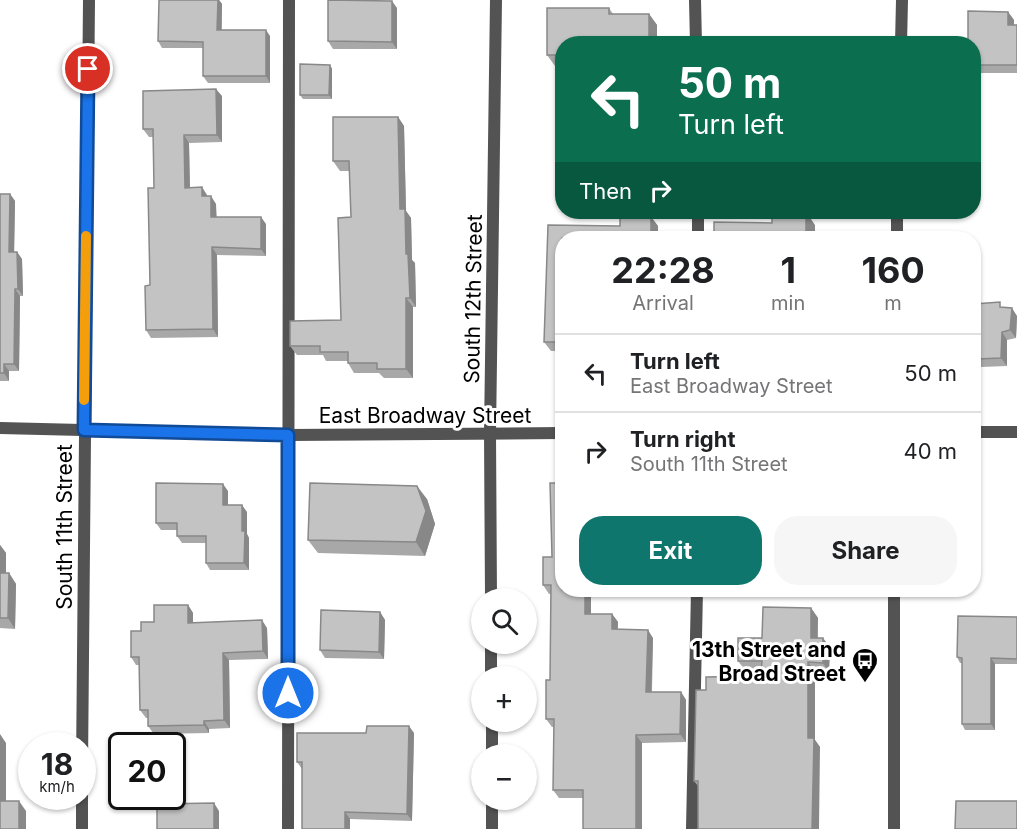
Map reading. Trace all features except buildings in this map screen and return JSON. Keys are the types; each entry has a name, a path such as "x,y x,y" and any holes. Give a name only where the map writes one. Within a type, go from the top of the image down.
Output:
{"street":[{"name":"South 11th Street","path":"82,732 89,0"},
{"path":"288,829 289,0"},
{"name":"South 12th Street","path":"491,588 490,433 496,0"},
{"path":"695,0 696,36"},
{"path":"901,36 902,0"},
{"name":"East Broadway Street","path":"0,428 288,435 555,433"},
{"path":"981,432 1017,432"},
{"path":"692,829 697,597"},
{"path":"894,597 894,829"},
{"path":"82,810 82,829"},
{"path":"492,810 492,829"}],"slow traffic":[{"path":"84,400 86,236"}],"place":[{"name":"13th Street and Broad Street","path":"865,684"}],"route":[{"path":"88,69 84,430 288,435 288,693"}]}
